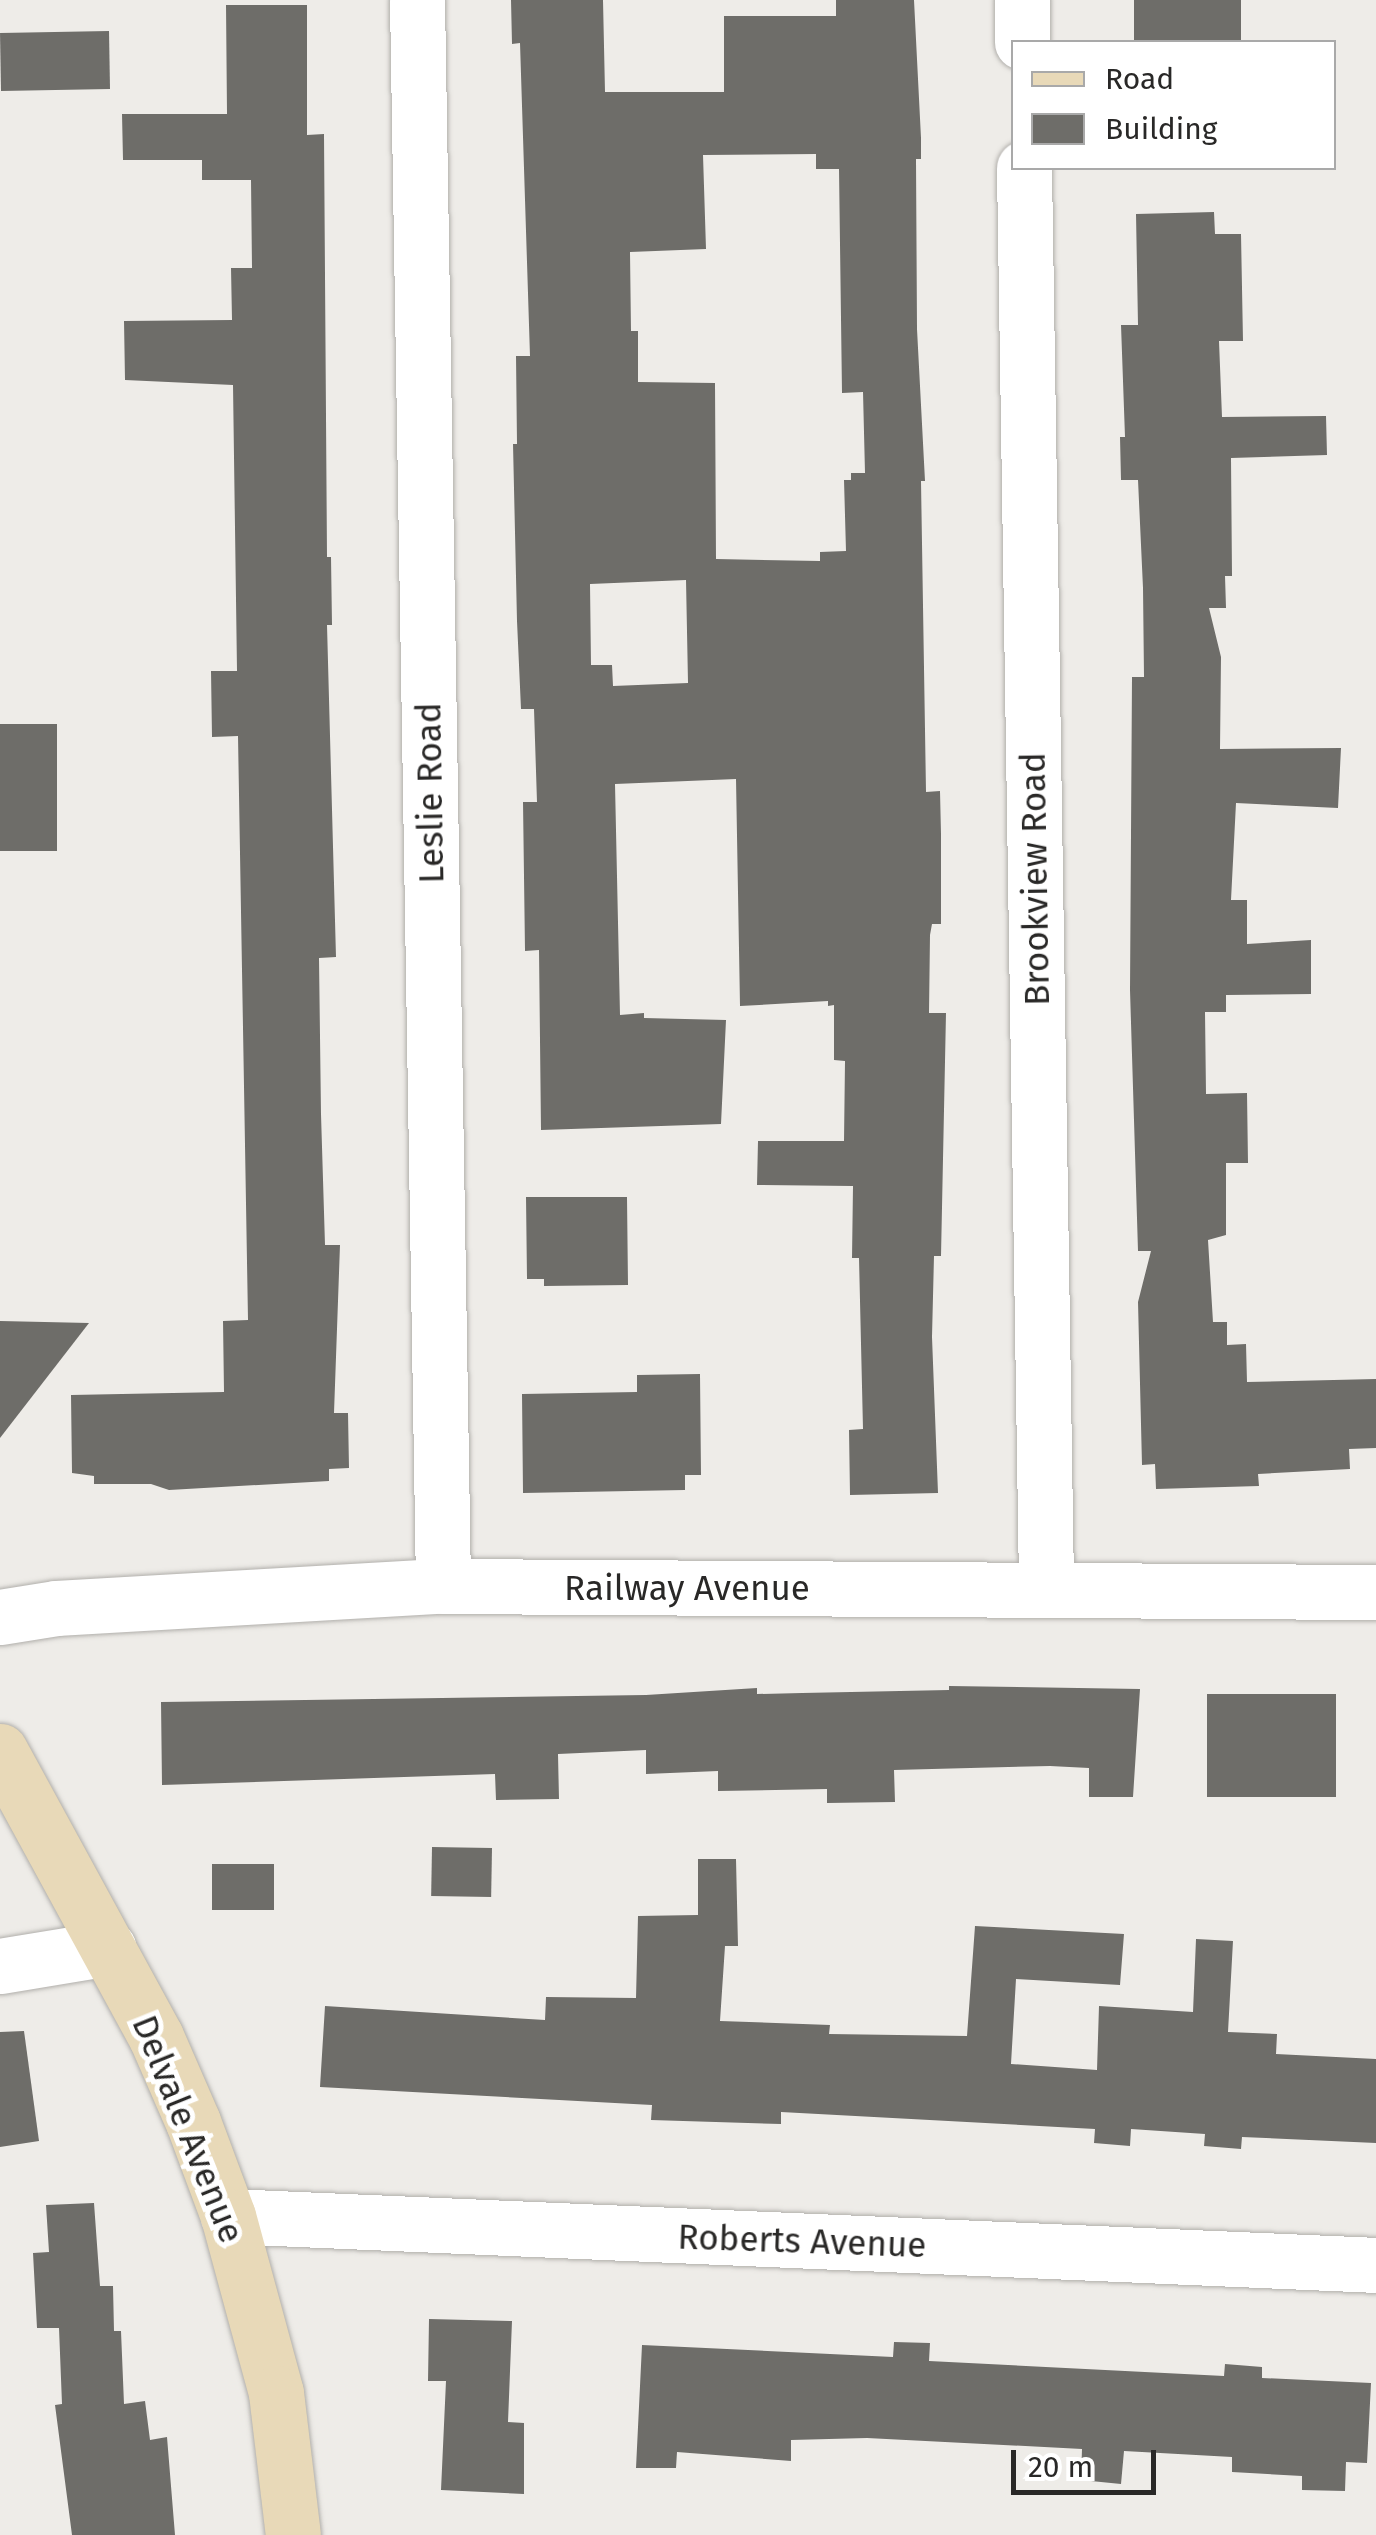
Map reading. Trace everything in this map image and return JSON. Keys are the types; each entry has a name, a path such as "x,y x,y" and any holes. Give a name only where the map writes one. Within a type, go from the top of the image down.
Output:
{"street":[{"name":"Leslie Road","path":"417,0 443,1586"},
{"path":"1022,0 1022,40"},
{"name":"Brookview Road","path":"1024,170 1046,1590"},
{"name":"Railway Avenue","path":"0,1616 56,1608 443,1586 1376,1592"},
{"name":"Delvale Avenue","path":"0,1751 156,2037 228,2216 276,2393 294,2535"},
{"path":"0,1966 109,1948"},
{"name":"Roberts Avenue","path":"228,2216 1376,2265"}],"building":[{"path":"511,0 603,0 605,92 724,92 724,16 836,16 836,0 914,0 921,138 921,159 916,159 917,329 925,481 921,481 926,792 940,791 941,834 941,924 932,924 930,935 929,1013 946,1013 941,1256 934,1256 932,1337 938,1493 850,1495 849,1430 863,1429 859,1258 852,1258 853,1186 757,1185 758,1141 844,1141 845,1061 834,1060 834,1005 828,1006 828,1001 740,1006 736,779 615,784 620,1015 644,1013 644,1018 726,1020 721,1124 541,1130 539,950 525,951 523,802 537,802 534,709 521,709 517,621 513,444 517,444 516,356 530,356 520,43 512,44","holes":["816,154 816,169 839,169 842,393 863,392 865,473 851,473 851,480 844,480 846,551 820,552 820,561 716,559 715,383 638,382 638,331 631,331 630,252 706,249 703,155","686,580 688,683 613,686 612,665 591,665 590,584"]},
{"path":"1134,0 1241,0 1241,40 1134,40"},
{"path":"226,5 307,5 307,135 324,134 327,557 331,557 332,625 327,625 336,957 319,958 321,1114 325,1245 340,1245 334,1413 348,1413 349,1468 329,1469 329,1481 169,1490 151,1484 94,1484 94,1476 72,1473 71,1395 224,1392 223,1321 248,1320 238,736 212,737 211,671 237,671 233,385 125,380 124,321 232,320 231,268 252,268 251,180 202,180 202,160 123,160 122,114 227,114"},
{"path":"109,31 110,89 1,91 0,33"},
{"path":"1214,212 1215,234 1241,234 1243,341 1219,341 1222,417 1326,416 1327,455 1231,458 1232,576 1225,576 1226,608 1209,608 1221,657 1220,749 1341,748 1338,808 1236,803 1231,900 1247,900 1247,944 1311,940 1311,994 1226,995 1226,1012 1205,1012 1206,1094 1247,1093 1248,1163 1226,1163 1226,1235 1208,1240 1213,1322 1227,1322 1227,1345 1246,1344 1247,1382 1376,1379 1376,1448 1349,1449 1350,1469 1258,1474 1259,1486 1156,1489 1155,1464 1142,1465 1138,1302 1151,1251 1138,1251 1130,990 1132,677 1144,677 1143,588 1138,480 1121,480 1120,437 1125,437 1121,325 1138,325 1136,214"},
{"path":"0,724 57,724 57,851 0,851"},
{"path":"526,1197 627,1197 628,1285 544,1286 544,1279 527,1279"},
{"path":"0,1321 89,1323 0,1438"},
{"path":"700,1374 701,1475 685,1475 685,1490 523,1493 522,1394 637,1392 637,1375"},
{"path":"949,1686 1140,1689 1133,1797 1089,1797 1089,1768 1050,1766 894,1770 895,1802 827,1803 827,1789 718,1791 718,1771 646,1774 646,1750 558,1754 559,1799 496,1800 495,1774 162,1785 161,1702 646,1695 757,1688 757,1694 949,1690"},
{"path":"1207,1694 1336,1694 1336,1797 1207,1797"},
{"path":"432,1847 492,1848 491,1897 431,1896"},
{"path":"698,1859 736,1859 738,1946 725,1946 720,2021 830,2025 829,2034 967,2036 975,1926 1124,1934 1120,1985 1016,1979 1011,2064 1097,2070 1099,2006 1193,2012 1196,1939 1233,1941 1228,2032 1277,2034 1276,2054 1376,2059 1376,2143 1242,2137 1241,2149 1204,2146 1205,2134 1131,2129 1130,2146 1094,2143 1095,2129 781,2112 781,2124 651,2120 652,2105 320,2087 325,2006 545,2020 546,1997 636,1998 638,1916 698,1915"},
{"path":"212,1864 274,1864 274,1910 212,1910"},
{"path":"24,2031 39,2141 0,2147 0,2032"},
{"path":"94,2203 100,2286 113,2286 114,2331 121,2331 124,2404 145,2401 150,2440 167,2437 175,2535 72,2535 55,2405 62,2404 59,2328 37,2328 33,2253 49,2252 46,2205"},
{"path":"429,2319 512,2321 508,2422 524,2423 524,2494 441,2490 446,2381 428,2381"},
{"path":"894,2342 930,2343 929,2361 1224,2376 1225,2364 1262,2367 1262,2378 1371,2383 1367,2463 1346,2462 1345,2491 1302,2490 1302,2476 1232,2472 1232,2457 1124,2451 1121,2484 1081,2480 1082,2449 867,2438 791,2440 791,2461 677,2452 676,2468 636,2468 642,2345 893,2357"}]}
